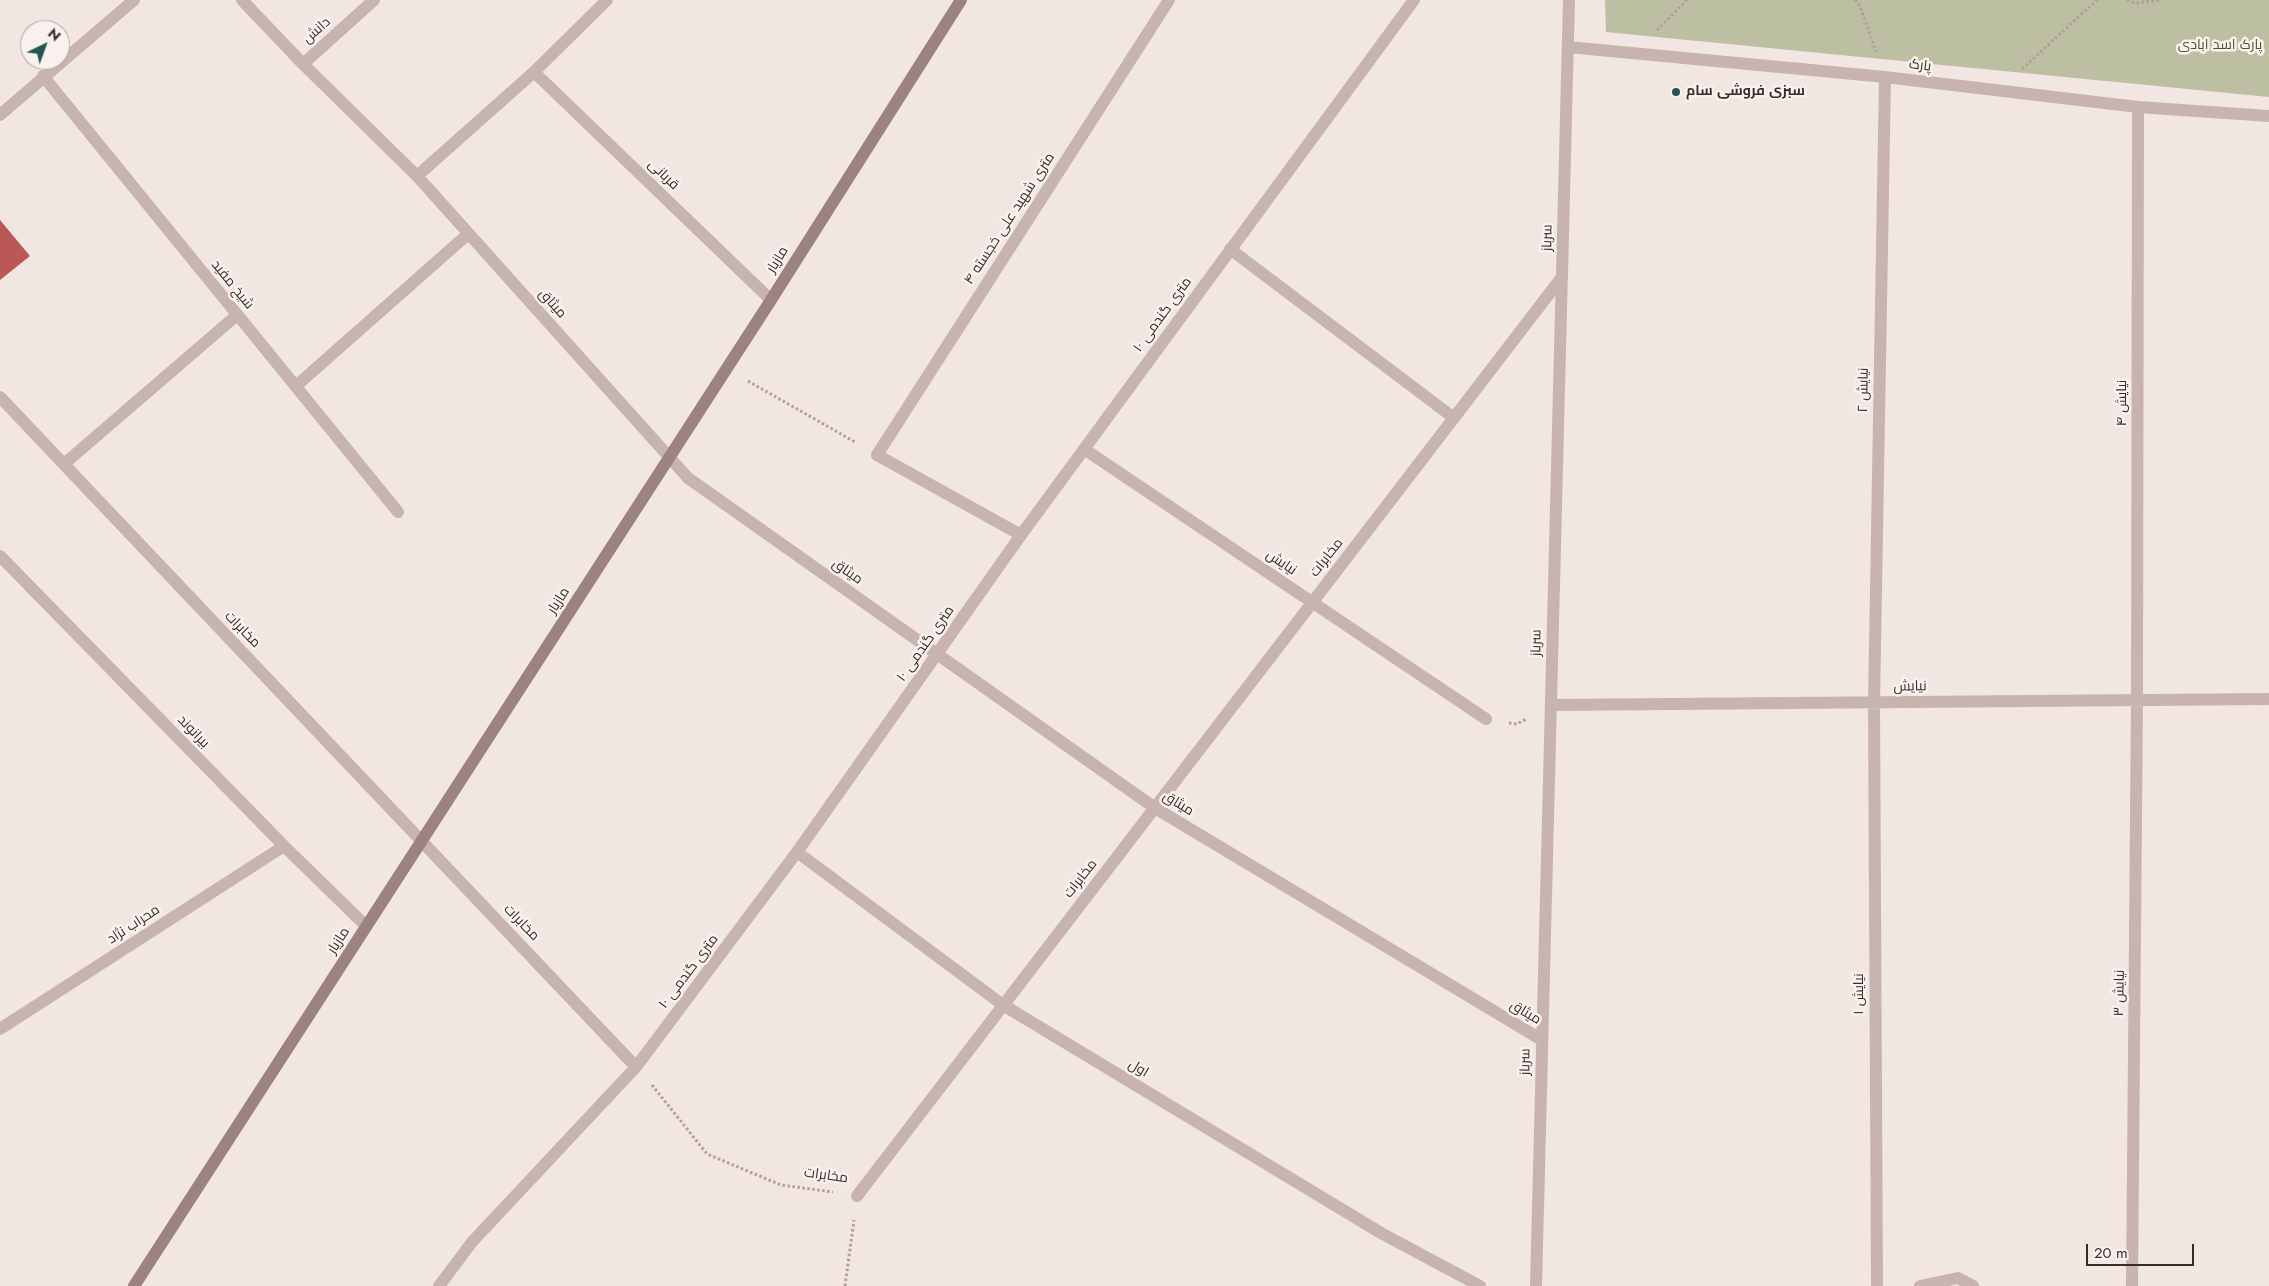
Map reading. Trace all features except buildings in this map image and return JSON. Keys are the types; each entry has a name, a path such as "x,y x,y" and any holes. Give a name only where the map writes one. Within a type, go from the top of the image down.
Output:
{"street":[{"path":"2,110 134,0"},
{"name":"میثاق","path":"242,0 303,64 417,176 688,478 1155,808 1542,1040"},
{"name":"دانش","path":"303,64 374,0"},
{"path":"417,176 534,72 607,0"},
{"name":"مازیار","path":"134,1286 771,300 961,0"},
{"name":"۴ متری شهید علی خجسته","path":"878,455 1169,0"},
{"name":"۱۰ متری گندمی","path":"439,1286 472,1242 636,1066 797,852 1021,535 1414,0"},
{"name":"سرباز","path":"1536,1286 1569,0"},
{"name":"پارک","path":"1568,47 1885,77 2138,107 2269,116"},
{"name":"قربانی","path":"534,72 771,300"},
{"name":"شیخ مفید","path":"43,76 398,512"},
{"name":"نیایش ۲","path":"1874,702 1885,77"},
{"name":"نیایش ۴","path":"2138,107 2138,700"},
{"path":"296,386 468,234"},
{"path":"1230,249 1454,418"},
{"name":"مخابرات","path":"857,1196 1562,277"},
{"path":"64,464 237,315"},
{"name":"مخابرات","path":"0,397 636,1066"},
{"name":"نیایش","path":"1084,449 1486,719"},
{"path":"878,455 1021,535"},
{"name":"بیرانوند","path":"0,556 284,846 366,926"},
{"name":"نیایش","path":"1551,705 2269,699"},
{"name":"نیایش ۳","path":"2132,1286 2138,700"},
{"name":"نیایش ۱","path":"1874,702 1877,1286"},
{"name":"محراب نژاد","path":"0,1029 284,846"},
{"name":"اول","path":"797,852 1003,1005 1381,1233 1480,1286"},
{"path":"1920,1286 1958,1278 1973,1286"}],"path":[{"path":"1634,54 1686,0"},
{"path":"1855,0 1860,6 1885,77"},
{"path":"1998,90 2097,0"},
{"path":"2127,0 2136,3 2160,0"},
{"path":"726,369 878,455"},
{"path":"1486,719 1517,724 1551,705"},
{"name":"مخابرات","path":"636,1066 707,1154 781,1186 857,1196"},
{"path":"845,1286 857,1196"}],"green space":[{"name":"پارک اسد ابادی","path":"1605,0 2269,0 2269,97 1606,32"}],"place":[{"name":"سبزی فروشی سام","path":"1676,92"}]}
